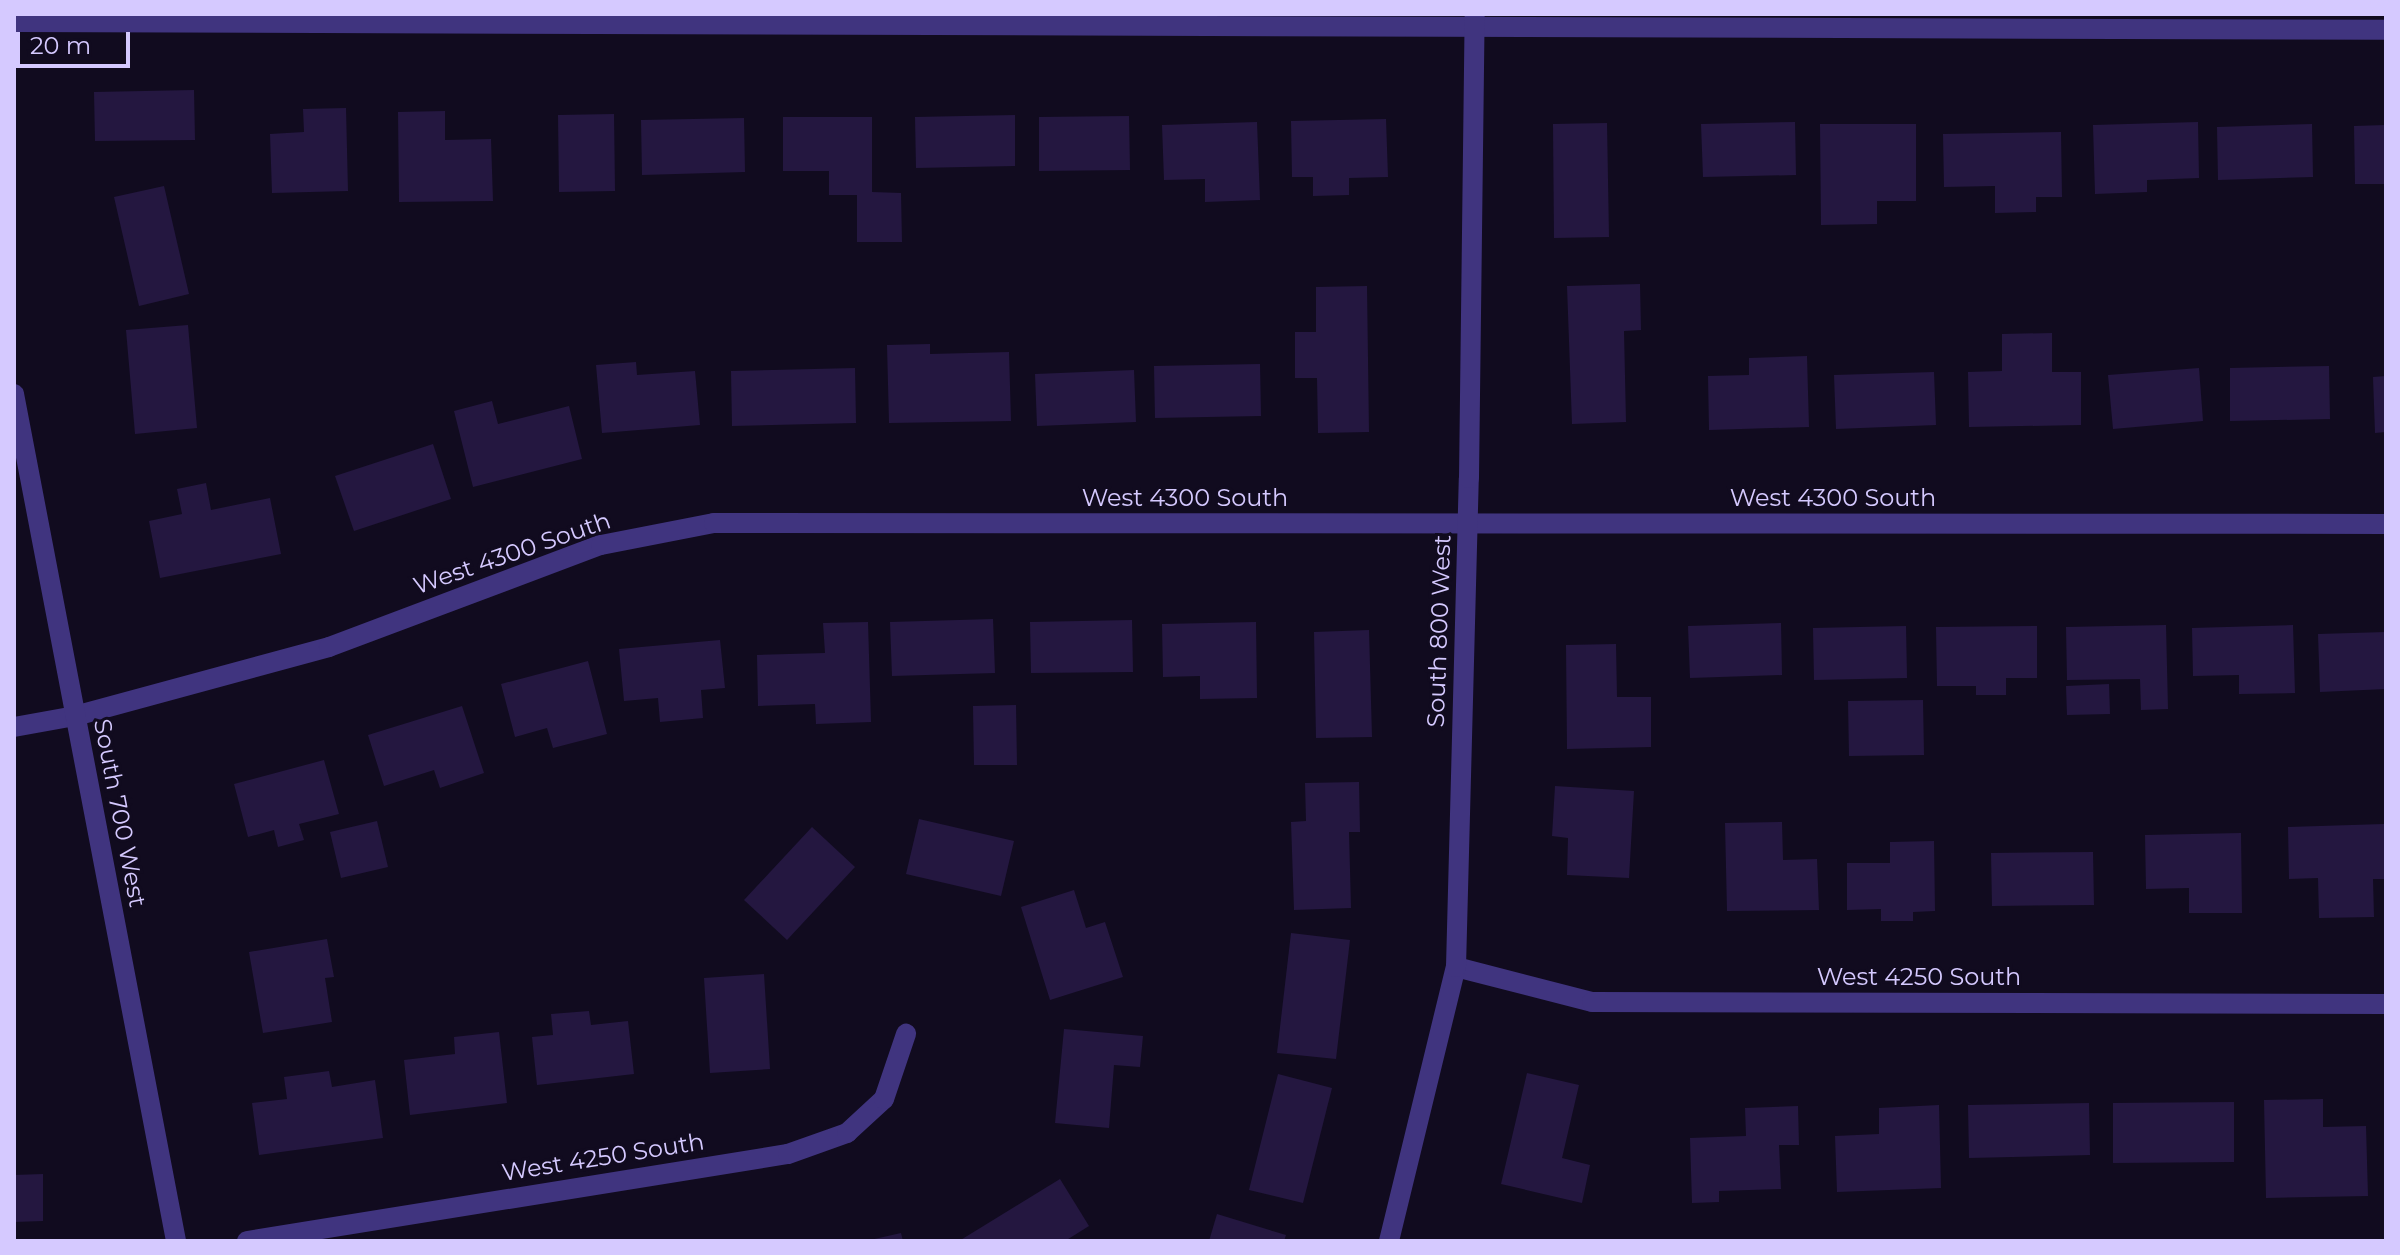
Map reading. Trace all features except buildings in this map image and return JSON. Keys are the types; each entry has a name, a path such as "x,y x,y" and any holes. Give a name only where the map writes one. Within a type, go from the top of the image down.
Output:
{"street":[{"path":"14,22 1475,20 2386,30"},
{"name":"South 800 West","path":"1389,1241 1456,967 1468,524 1475,20"},
{"name":"South 700 West","path":"14,394 176,1241"},
{"name":"West 4300 South","path":"14,727 75,716 329,647 601,545 714,523 2386,524"},
{"name":"West 4250 South","path":"1456,967 1592,1002 2386,1004"},
{"name":"West 4250 South","path":"247,1241 788,1154 847,1133 884,1099 906,1034"}]}
